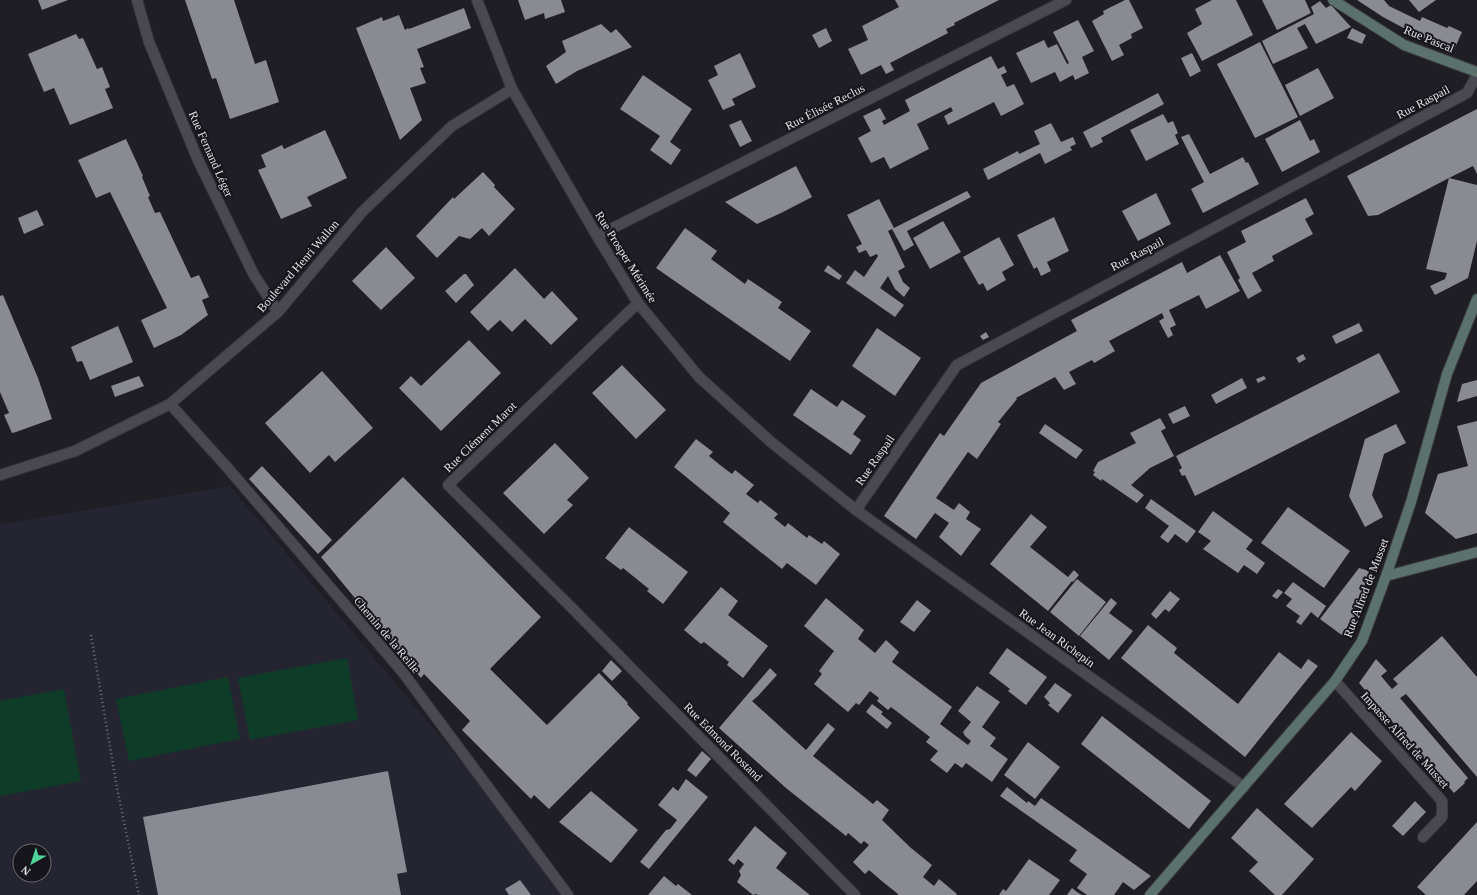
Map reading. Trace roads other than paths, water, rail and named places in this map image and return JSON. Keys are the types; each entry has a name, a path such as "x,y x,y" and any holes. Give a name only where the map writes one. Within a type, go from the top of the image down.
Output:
{"street":[{"name":"Rue Fernand Léger","path":"136,0 149,42 198,160 254,274 278,312"},
{"name":"Rue Prosper Mérimée","path":"477,0 512,89 597,236 638,303 699,377 771,442 856,510"},
{"name":"Rue Élisée Reclus","path":"597,236 1066,0"},
{"name":"Rue Pascal","path":"1334,0 1404,45 1477,72"},
{"name":"Rue Raspail","path":"856,510 958,365 1467,93 1477,75"},
{"name":"Boulevard Henri Wallon","path":"0,475 75,451 170,404 278,312 362,212 452,126 512,89"},
{"name":"Rue Alfred de Musset","path":"1150,895 1335,681 1362,641 1411,502 1448,374 1477,299"},
{"name":"Rue Clément Marot","path":"571,607 448,485 638,303"},
{"name":"Chemin de la Reille","path":"170,404 226,466 402,670 568,895"},
{"name":"Rue Jean Richepin","path":"856,510 1244,787"},
{"path":"1386,576 1477,552"},
{"name":"Rue Edmond Rostand","path":"571,607 856,895"},
{"name":"Impasse Alfred de Musset","path":"1335,681 1442,800 1442,817 1423,838"}]}
